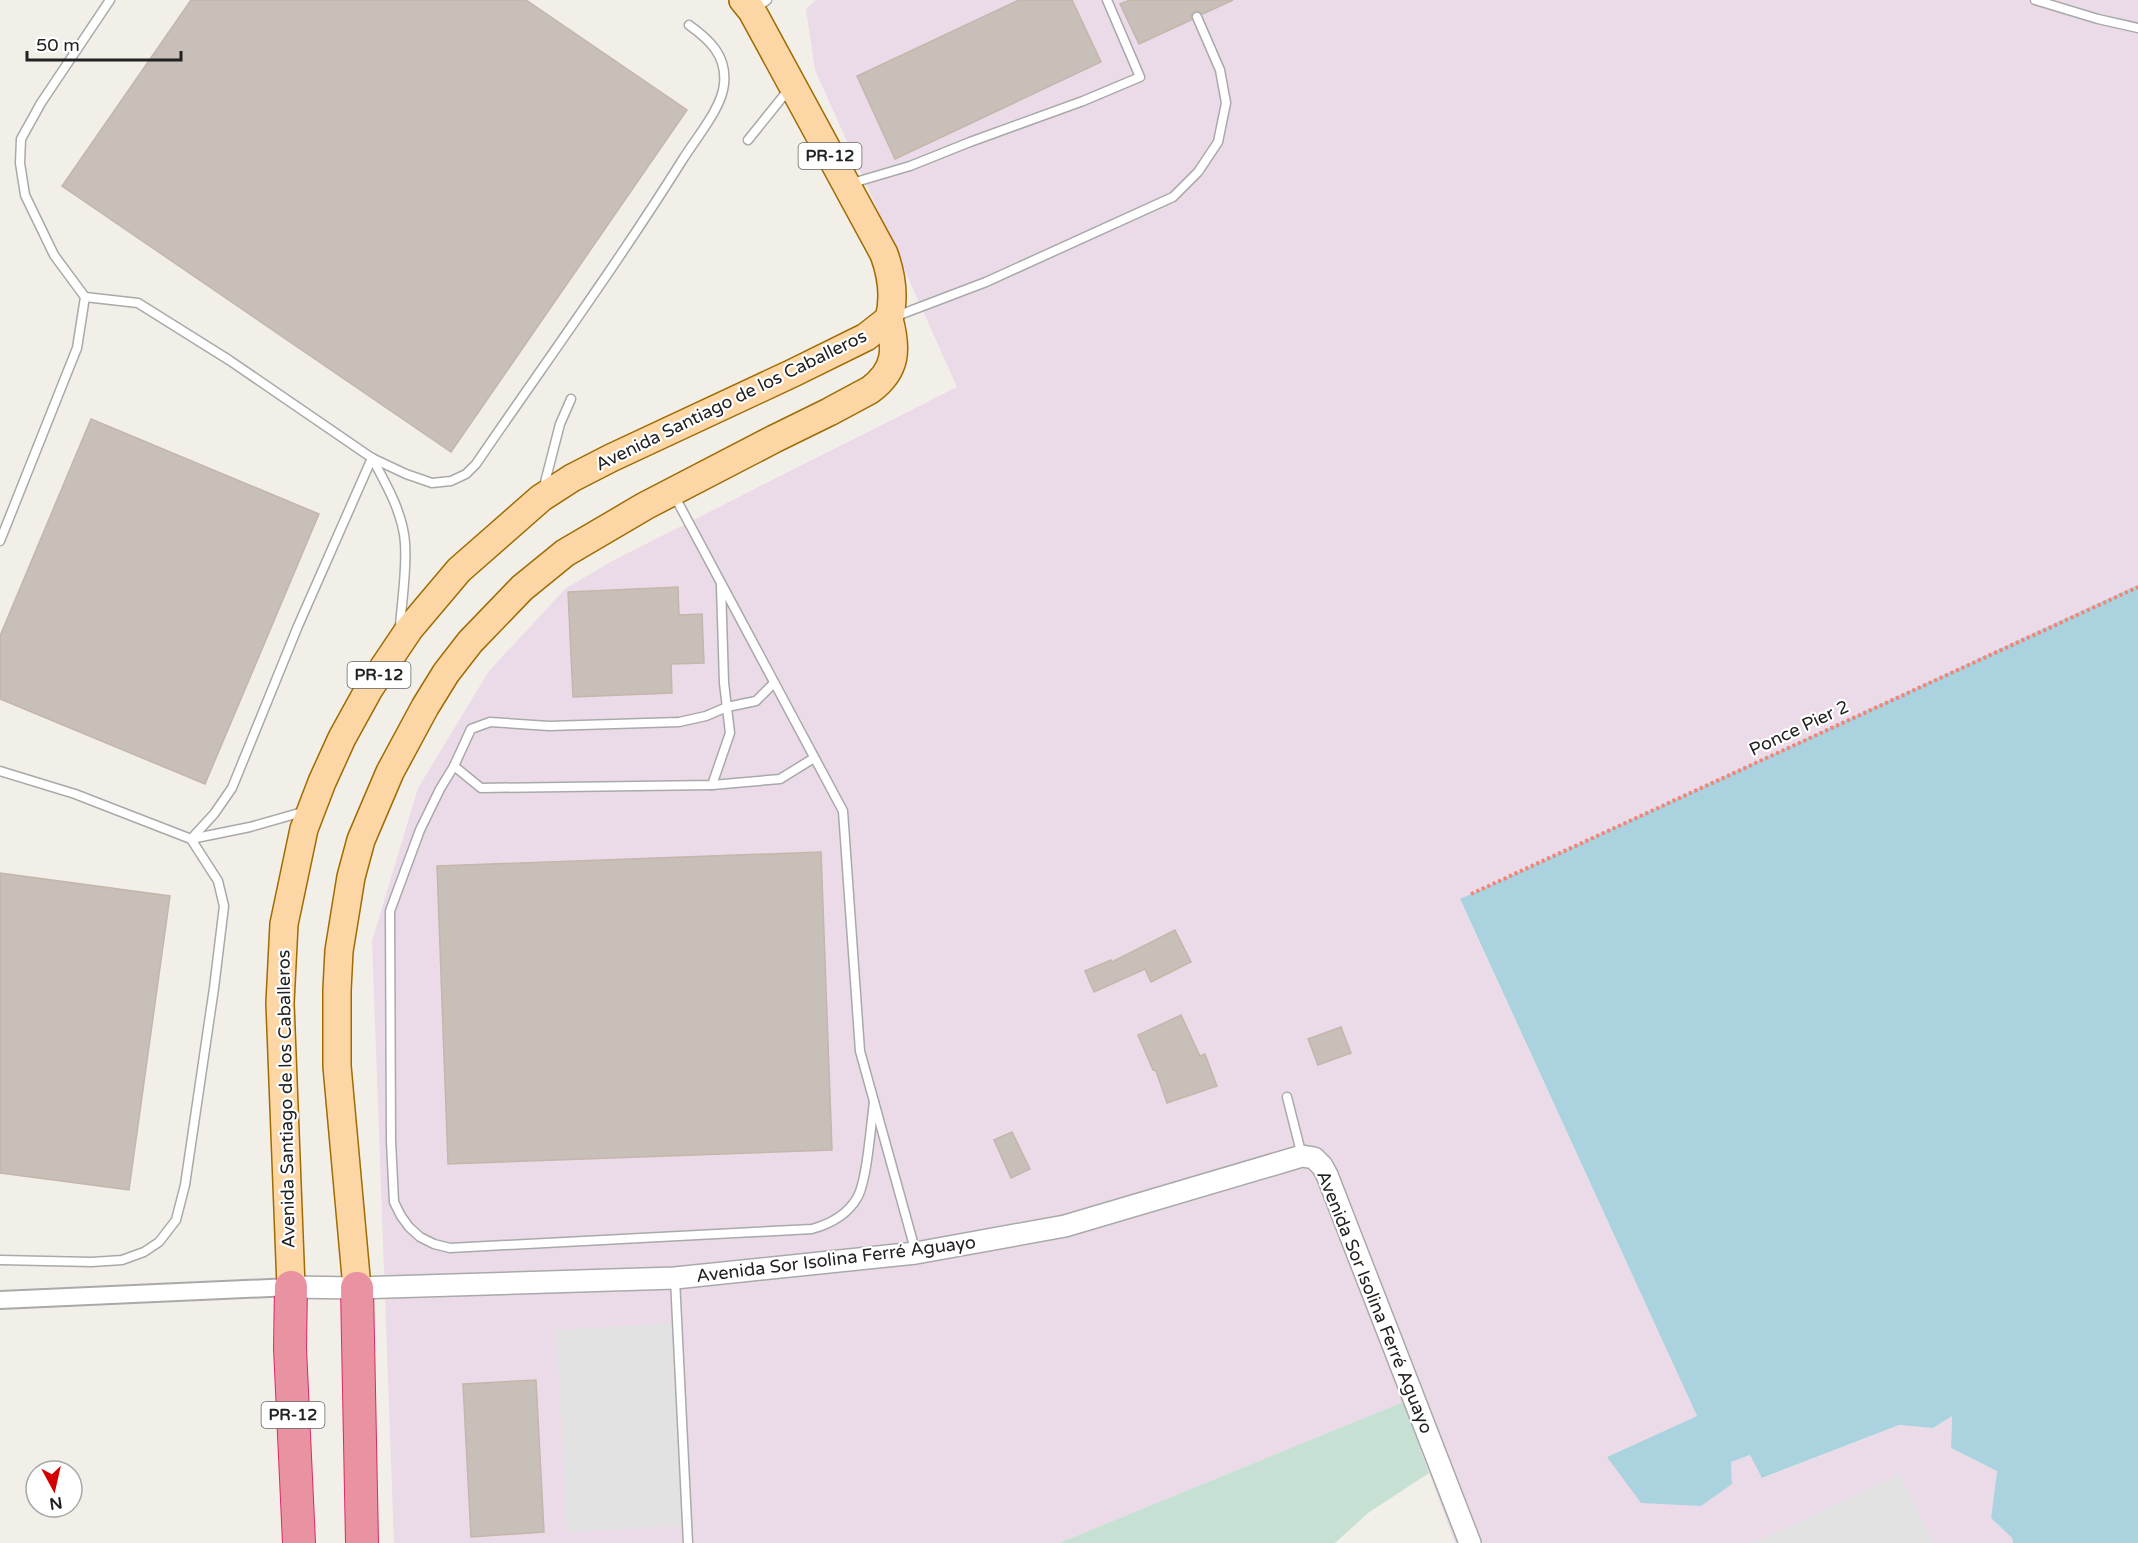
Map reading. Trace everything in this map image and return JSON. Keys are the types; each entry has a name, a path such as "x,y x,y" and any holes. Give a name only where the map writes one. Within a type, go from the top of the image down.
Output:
{"highway":[{"name":"Avenida Santiago de los Caballeros","path":"291,1287 290,1348 299,1543"},
{"name":"Avenida Santiago de los Caballeros","path":"357,1288 362,1543"}],"main road":[{"name":"PR-12","path":"754,4 791,86 888,265 893,297 889,319"},
{"name":"Avenida Santiago de los Caballeros","path":"291,1287 282,1082 281,964 284,924 304,829 342,738 369,689 433,600 459,570 541,498 572,478 611,458 866,337 889,319 894,337 894,354 890,368 880,382 860,397 672,491 605,528 566,553 522,588 470,642 446,674 390,771 361,840 351,877 342,923 337,990 337,1066 357,1288"}],"street":[{"name":"Avenida Sor Isolina Ferré Aguayo","path":"291,1287 357,1288 675,1278 916,1253 1065,1227 1302,1156 1314,1158 1327,1175 1470,1543"},
{"path":"0,1300 291,1287"}],"lane":[{"path":"0,541 77,348 85,297 54,255 24,195 20,163 21,139 41,103 110,0"},
{"path":"846,185 910,166 1083,101 1140,77 1107,0"},
{"path":"2035,0 2098,19 2138,28"},
{"path":"889,319 986,282 1173,197 1198,172 1218,142 1226,103 1220,69 1197,17"},
{"path":"85,297 138,303 229,360 372,458 432,483 451,481 466,474 476,464 666,187 719,103 724,85 724,67 718,52 705,37 689,25"},
{"path":"748,140 791,86"},
{"path":"541,498 560,424 571,399"},
{"path":"372,458 397,510 405,544 399,645"},
{"path":"191,839 214,814 232,788 298,626 372,458"},
{"path":"672,491 843,811 860,1051 916,1253"},
{"path":"712,785 730,733 721,633 720,582"},
{"path":"774,683 756,701 679,722 549,726 490,722 471,729 420,830 390,911 394,1202 409,1227 420,1237 450,1248 812,1229 838,1218 858,1197 864,1176 874,1102"},
{"path":"454,766 482,788 712,785 780,779 814,758"},
{"path":"0,771 95,801 191,839 250,827 312,809"},
{"path":"0,1260 83,1262 122,1260 144,1252 159,1242 176,1220 185,1185 224,906 218,881 191,839"},
{"path":"1287,1097 1302,1156"},
{"path":"675,1278 688,1543"}],"path":[{"name":"Ponce Pier 2","path":"1471,894 2138,587"}],"shaded area":[{"path":"816,0 2138,0 2138,587 1460,900 1697,1416 1607,1457 1732,1484 1731,1462 1750,1455 1763,1478 1899,1425 1933,1428 1952,1416 1951,1448 1997,1470 1991,1518 2012,1538 2013,1543 1455,1543 1403,1402 1059,1543 394,1543 372,941 418,788 489,671 566,588 614,560 957,387 815,70 806,9"},
{"path":"676,1323 687,1526 567,1532 556,1330"},
{"path":"1900,1474 1933,1543 1753,1543"}],"green space":[{"path":"1403,1402 1429,1473 1368,1513 1335,1543 1059,1543"}],"water":[{"path":"2138,585 2138,1543 2013,1543 2012,1538 1991,1518 1997,1471 1951,1448 1952,1416 1933,1428 1899,1425 1762,1478 1750,1455 1731,1462 1732,1484 1701,1506 1641,1503 1607,1457 1697,1416 1460,899"}],"building":[{"path":"191,0 526,0 687,110 451,452 62,186"},
{"path":"1019,0 1072,0 1101,62 895,159 857,76"},
{"path":"1130,0 1233,0 1203,14 1194,11 1191,20 1139,44 1120,4"},
{"path":"91,419 319,514 205,784 0,699 0,636"},
{"path":"678,587 679,615 702,614 704,663 671,664 672,693 573,697 568,592"},
{"path":"821,852 832,1150 448,1164 437,866"},
{"path":"0,873 170,896 129,1190 0,1173"},
{"path":"1175,930 1191,962 1151,982 1145,969 1094,992 1085,971 1111,960 1112,962"},
{"path":"1181,1015 1200,1056 1205,1054 1217,1086 1167,1103 1156,1071 1153,1070 1138,1035"},
{"path":"1341,1027 1351,1053 1318,1065 1308,1039"},
{"path":"1012,1132 1030,1169 1011,1178 994,1140"},
{"path":"536,1380 544,1532 471,1537 463,1384"}]}
